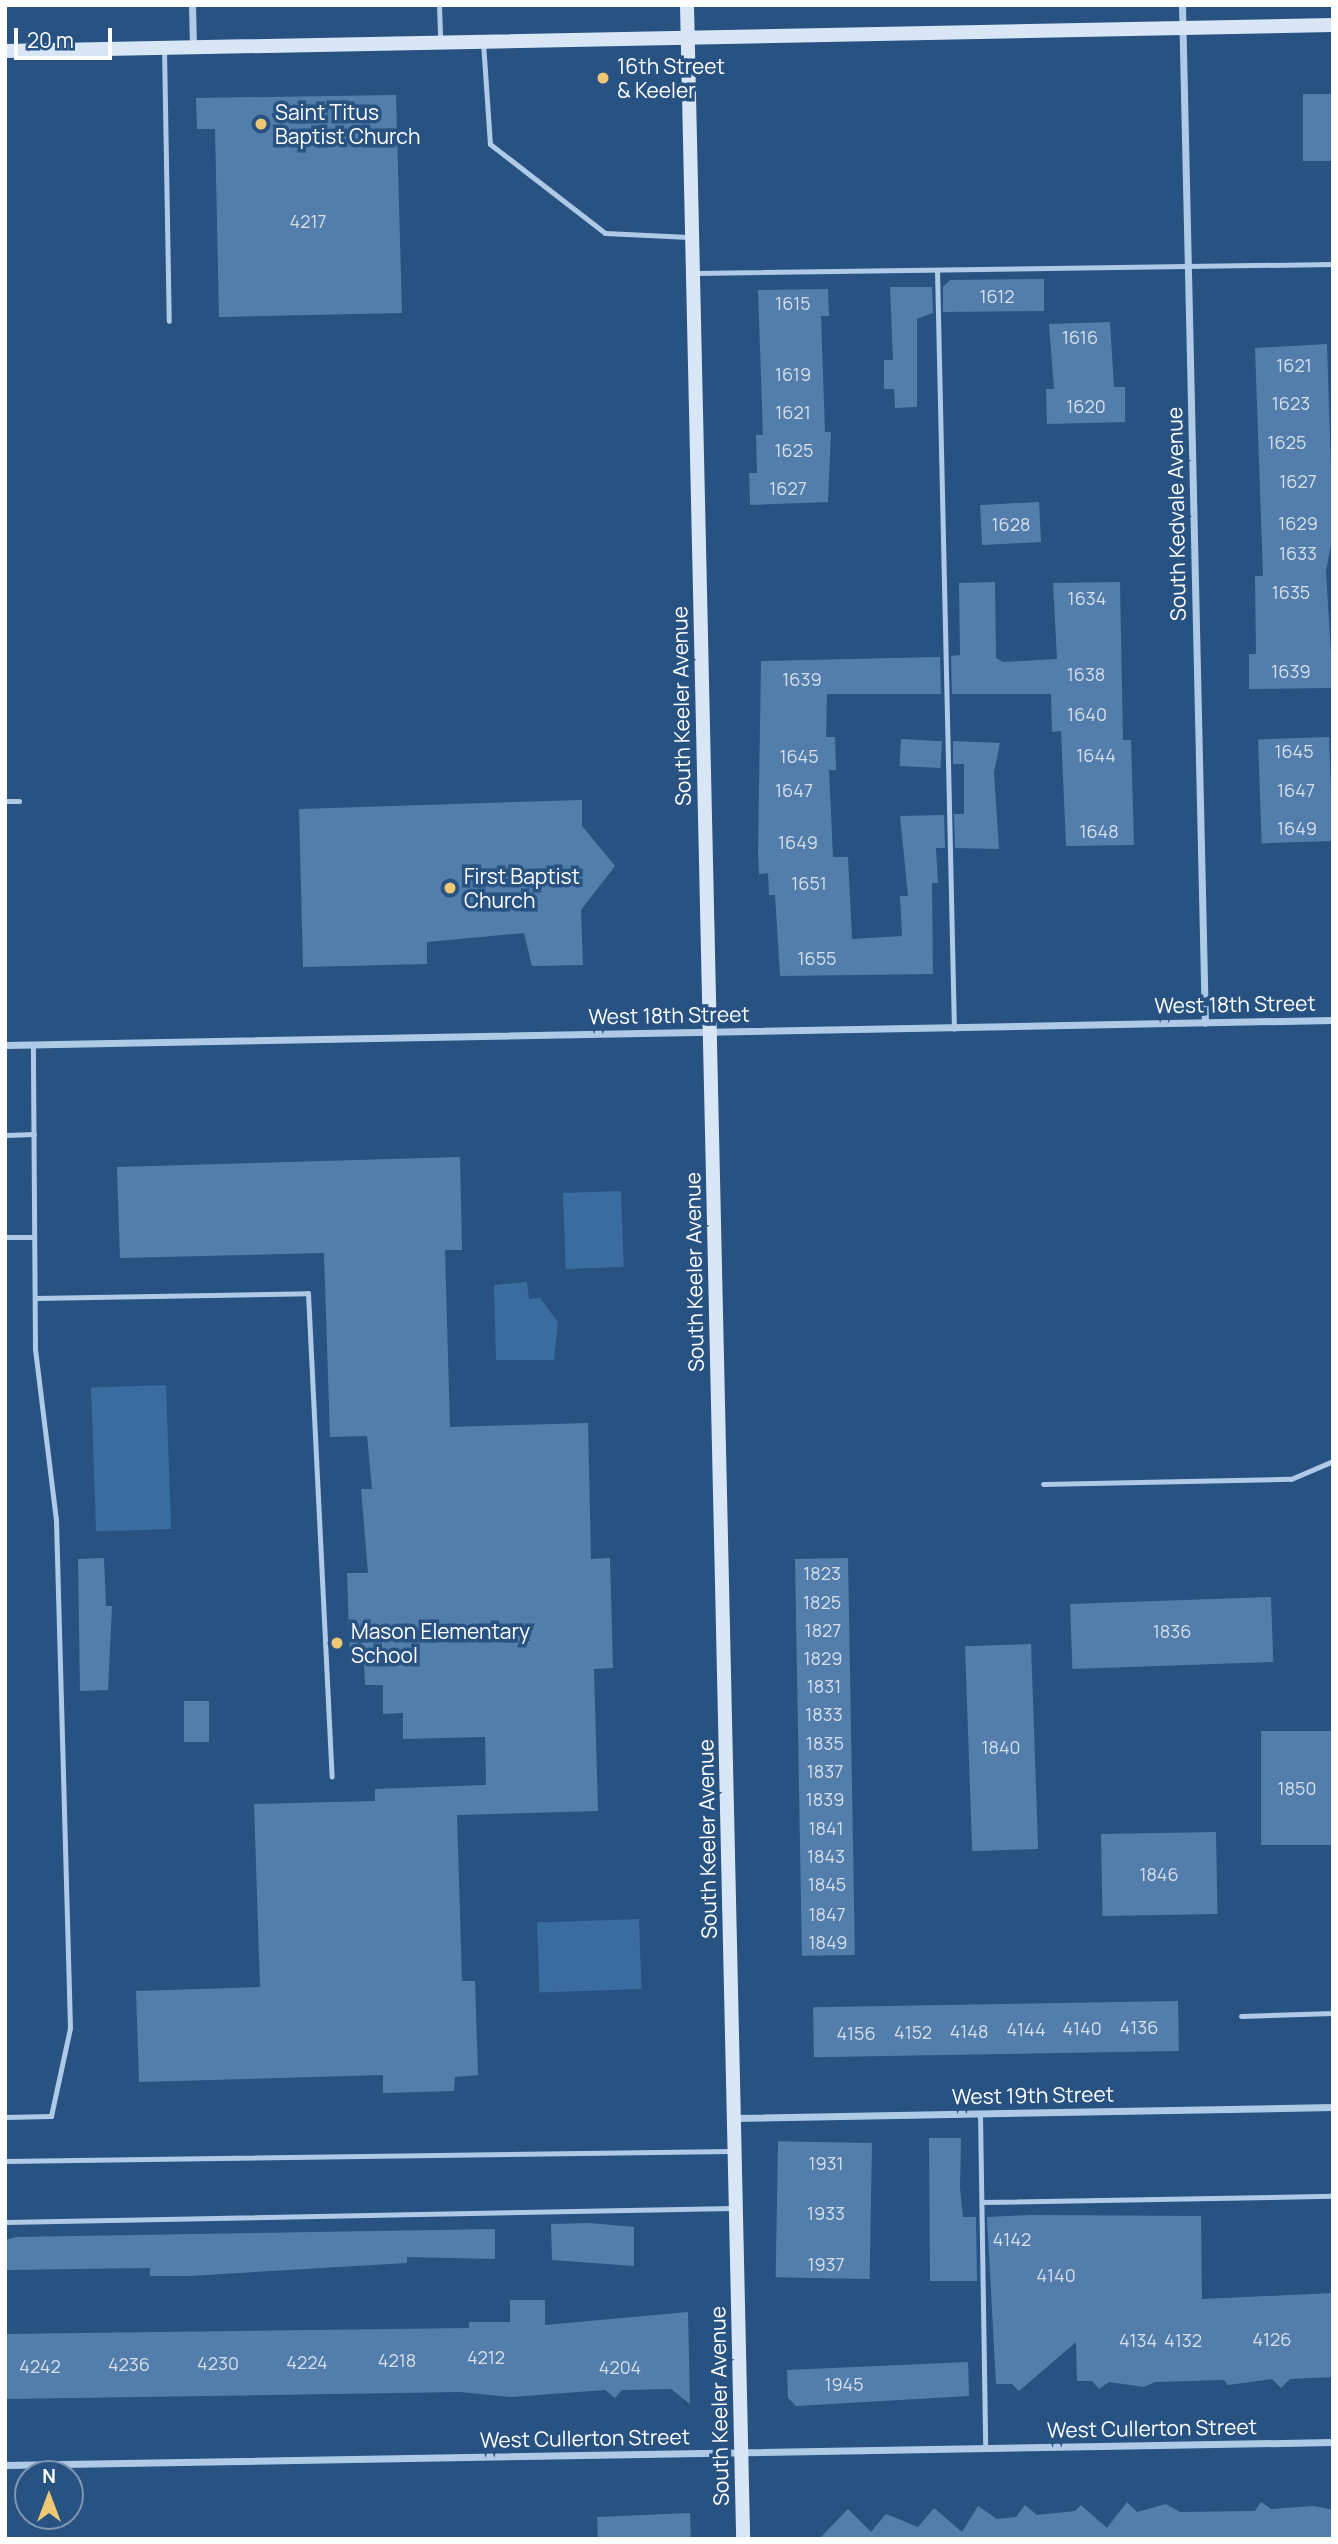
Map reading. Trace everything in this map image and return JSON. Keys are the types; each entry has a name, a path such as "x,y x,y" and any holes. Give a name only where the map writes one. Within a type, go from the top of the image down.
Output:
{"street":[{"path":"192,5 193,47"},
{"name":"South Keeler Avenue","path":"687,5 743,2539"},
{"name":"South Kedvale Avenue","path":"1182,5 1205,1023"},
{"path":"5,51 1333,24"},
{"name":"West 18th Street","path":"5,1045 1333,1020"},
{"name":"West 19th Street","path":"734,2118 1333,2108"},
{"name":"West Cullerton Street","path":"5,2465 1333,2442"}],"lane":[{"path":"439,5 440,43"},
{"path":"483,42 489,144 605,233 692,237"},
{"path":"164,48 169,321"},
{"path":"692,273 1333,264"},
{"path":"937,270 954,1028"},
{"path":"5,801 19,801"},
{"path":"5,2117 51,2116 70,2028 56,1520 35,1298 33,1045"},
{"path":"5,1135 33,1134"},
{"path":"5,1237 34,1237"},
{"path":"35,1298 308,1293 332,1776"},
{"path":"1043,1483 1291,1479 1333,1461"},
{"path":"1241,2015 1333,2013"},
{"path":"980,2113 985,2448"},
{"path":"5,2161 734,2151"},
{"path":"982,2202 1333,2196"},
{"path":"5,2222 736,2208"}],"shaded area":[{"path":"621,1191 624,1267 566,1269 563,1193"},
{"path":"527,1282 529,1299 540,1298 558,1322 554,1360 496,1360 494,1285"},
{"path":"166,1385 171,1529 96,1532 91,1388"},
{"path":"639,1919 641,1989 540,1993 537,1923"}],"building":[{"path":"1303,94 1333,94 1333,161 1303,161"},
{"path":"396,95 402,313 219,317 215,129 197,129 196,98"},
{"path":"1044,279 1044,311 943,312 943,287 950,280"},
{"path":"890,287 932,287 933,313 917,319 917,407 895,408 894,389 884,389 884,360 893,360"},
{"path":"828,289 829,316 821,316 825,432 831,432 828,502 750,505 749,473 757,473 756,435 763,435 758,290"},
{"path":"1110,322 1114,387 1125,387 1125,422 1047,424 1046,389 1054,389 1049,324"},
{"path":"1327,344 1333,533 1326,571 1333,688 1249,689 1249,654 1256,654 1255,576 1263,576 1255,348"},
{"path":"1039,502 1041,542 982,545 980,505"},
{"path":"995,582 996,658 1003,662 1057,659 1053,583 1120,582 1123,740 1131,740 1134,845 1066,846 1061,731 1052,732 1051,694 952,694 951,656 960,655 959,583"},
{"path":"940,657 941,694 827,694 826,737 835,737 836,770 829,770 833,857 848,857 852,939 902,936 900,896 908,896 900,816 944,815 945,848 936,848 938,883 932,883 933,974 780,976 775,895 769,895 768,873 759,874 761,661"},
{"path":"1329,737 1333,841 1262,843 1258,739"},
{"path":"901,739 942,741 941,768 900,766"},
{"path":"953,741 1000,743 994,772 999,849 955,848 954,814 964,814 964,764 953,764"},
{"name":"First Baptist Church","path":"582,800 582,826 615,866 581,910 583,965 532,966 524,933 427,942 427,964 303,967 299,809"},
{"path":"460,1157 462,1250 445,1250 450,1427 588,1423 591,1559 610,1558 613,1668 594,1669 598,1811 457,1815 462,1981 475,1981 478,2075 455,2077 454,2091 383,2093 383,2075 139,2082 136,1991 260,1987 254,1804 375,1801 375,1789 486,1785 485,1737 403,1739 403,1713 383,1714 383,1685 365,1685 364,1663 350,1662 347,1573 368,1573 361,1489 372,1489 367,1436 330,1437 324,1253 120,1258 117,1167"},
{"path":"104,1558 106,1606 112,1606 108,1690 80,1691 78,1559"},
{"path":"848,1558 855,1955 802,1956 795,1559"},
{"path":"1271,1597 1273,1662 1072,1669 1070,1604"},
{"path":"1031,1644 1038,1849 972,1851 965,1646"},
{"path":"184,1701 209,1701 209,1742 184,1742"},
{"path":"1261,1731 1333,1731 1333,1845 1261,1845"},
{"path":"1216,1832 1217,1914 1102,1916 1101,1834"},
{"path":"1178,2001 1179,2051 814,2057 813,2007"},
{"path":"929,2138 961,2138 960,2188 963,2217 976,2217 977,2281 930,2281"},
{"path":"778,2141 872,2143 870,2279 776,2277"},
{"path":"1201,2216 1202,2299 1333,2293 1333,2377 1290,2379 1281,2388 1272,2379 1228,2385 1224,2380 1155,2382 1144,2387 1109,2382 1099,2389 1092,2381 1077,2381 1076,2342 1019,2391 1012,2384 996,2384 987,2217"},
{"path":"589,2223 634,2227 634,2266 552,2260 551,2224"},
{"path":"495,2229 495,2259 407,2257 407,2263 189,2276 150,2276 150,2268 5,2270 5,2240 16,2237"},
{"path":"510,2300 545,2300 545,2325 688,2312 690,2404 671,2389 622,2390 615,2398 605,2390 511,2397 460,2392 5,2399 5,2334 469,2328 469,2322 510,2322"},
{"path":"968,2362 969,2396 796,2406 788,2398 787,2370"},
{"path":"1127,2502 1137,2512 1166,2504 1180,2512 1255,2511 1261,2502 1271,2509 1314,2506 1333,2510 1333,2539 819,2539 848,2509 871,2532 886,2514 918,2527 934,2508 962,2532 978,2506 997,2519 1016,2517 1025,2505 1037,2515 1075,2511 1081,2505 1107,2528"},
{"path":"690,2513 691,2539 598,2539 597,2517"}],"place":[{"name":"16th Street & Keeler","path":"603,78"},
{"name":"Saint Titus Baptist Church","path":"261,124"},
{"name":"First Baptist Church","path":"450,888"},
{"name":"Mason Elementary School","path":"337,1643"}]}
